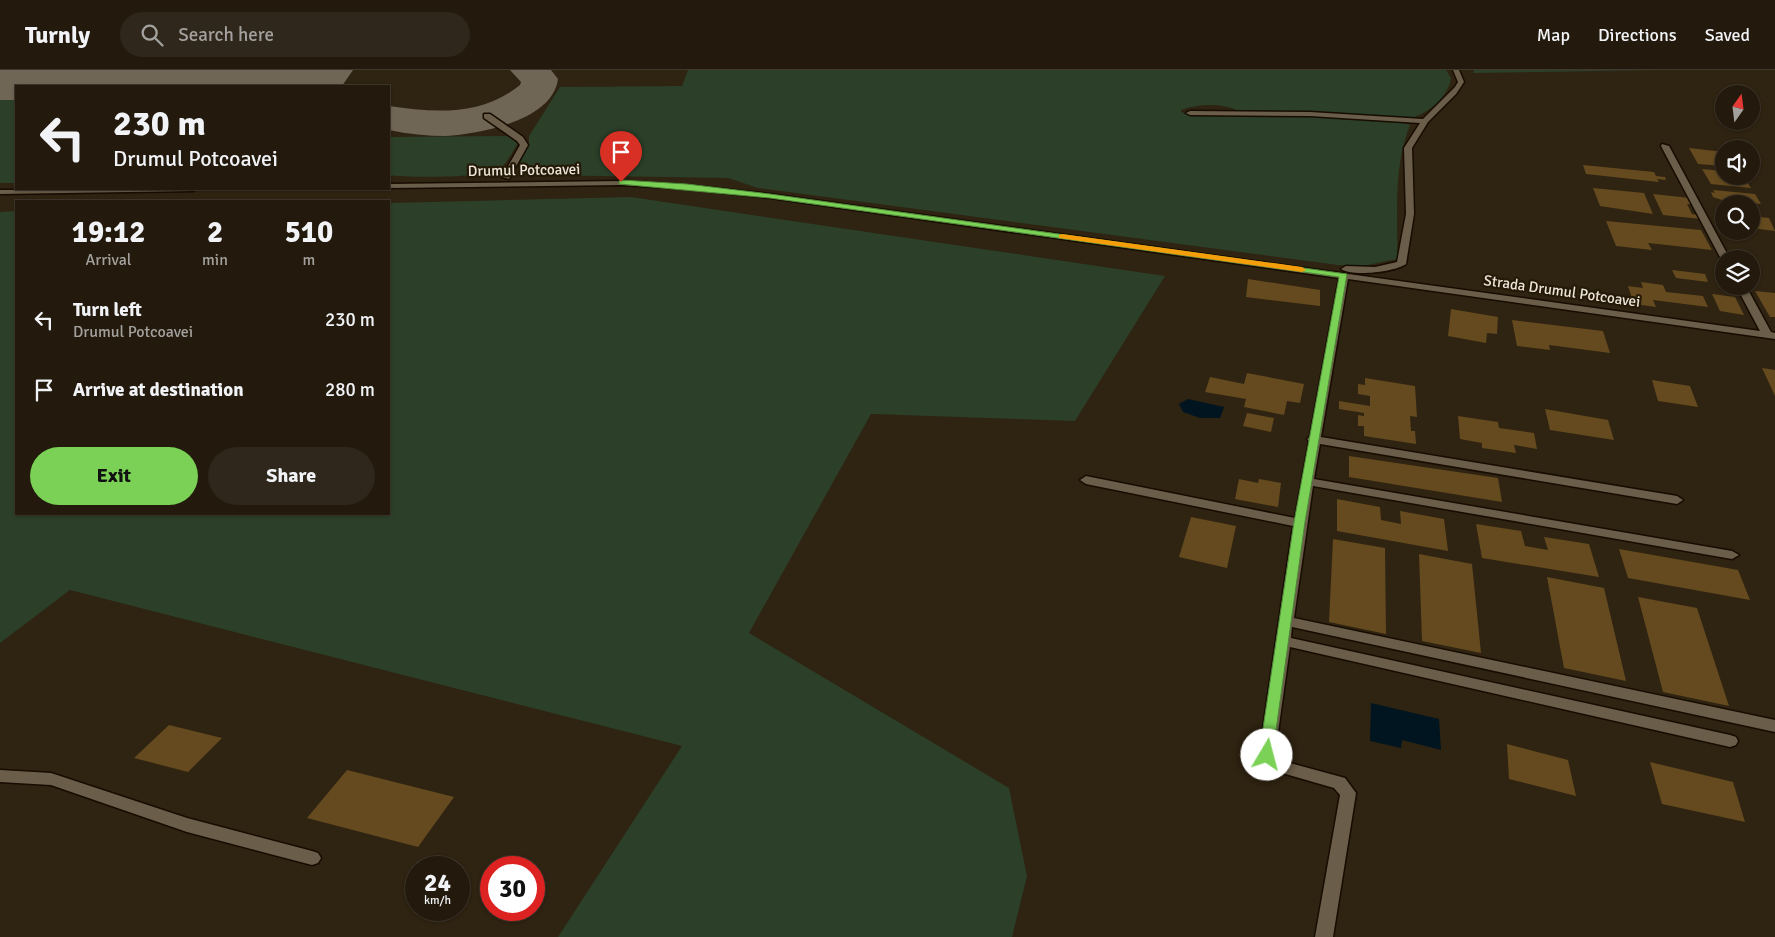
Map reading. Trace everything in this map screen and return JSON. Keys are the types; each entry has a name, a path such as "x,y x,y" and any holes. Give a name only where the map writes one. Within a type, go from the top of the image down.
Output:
{"street":[{"path":"1399,283 1410,214 1408,148 1425,121 1439,105 1457,90 1461,82 1456,70"},
{"path":"1190,113 1310,114 1425,121"},
{"path":"487,116 520,139 524,145 506,177"},
{"path":"1665,146 1721,250"},
{"path":"390,179 506,177 678,179 1348,269 1375,270 1401,264"},
{"name":"Drumul Potcoavei","path":"390,186 621,182 687,186 1344,276"},
{"path":"0,184 15,184"},
{"path":"0,192 129,190"},
{"path":"1324,937 1348,806 1348,793 1339,783 1302,771 1274,765 1267,755 1306,481 1344,276"},
{"name":"Strada Drumul Potcoavei","path":"1344,276 1771,335"},
{"path":"1747,295 1771,335"},
{"path":"1313,439 1677,500"},
{"path":"1086,480 1300,522"},
{"path":"1306,481 1732,555"},
{"path":"1286,621 1775,726"},
{"path":"1283,641 1730,741"},
{"path":"0,776 52,779 187,825 312,858"}],"green space":[{"path":"688,70 1446,70 1451,78 1442,98 1436,104 1423,113 1410,118 1239,112 1219,105 1195,106 1181,110 1181,112 1187,114 1311,116 1398,121 1410,125 1401,157 1399,174 1397,259 1363,266 1338,265 758,188 728,178 537,175 522,171 519,164 529,143 529,136 560,87 682,86"},
{"path":"1474,70 1660,70 1473,73"},
{"path":"15,92 15,183 0,183 0,93"},
{"path":"507,136 518,143 503,166 492,172 464,176 412,177 390,175 390,137"},
{"path":"631,197 1165,276 1075,421 871,414 749,633 1009,788 1027,876 1012,937 558,937 682,746 70,590 0,643 0,212 15,211 15,515 390,515 390,203"}],"water":[{"path":"1188,399 1224,407 1220,418 1200,418 1183,412 1179,404"},
{"path":"1371,703 1439,719 1441,750 1402,740 1401,748 1370,741"}],"building":[{"path":"1689,148 1715,151 1715,165 1698,164"},
{"path":"1583,165 1654,172 1656,176 1665,177 1666,180 1657,179 1659,182 1586,174"},
{"path":"1702,169 1715,170 1715,184 1711,184"},
{"path":"1721,185 1749,185 1751,188"},
{"path":"1593,188 1644,193 1653,214 1600,206"},
{"path":"1713,190 1756,195 1715,195 1715,198 1711,192 1715,193"},
{"path":"1653,194 1690,198 1693,204 1687,204 1692,214 1698,215 1701,219 1663,215"},
{"path":"1760,217 1769,218 1775,231 1760,229"},
{"path":"1606,221 1701,230 1712,250 1648,243 1652,250 1616,246"},
{"path":"1672,270 1705,274 1708,282 1676,278"},
{"path":"1248,279 1320,290 1320,306 1246,297"},
{"path":"1641,282 1663,285 1666,292 1703,296 1708,307 1653,300 1656,307 1634,304 1628,286 1643,288"},
{"path":"1760,292 1775,293 1775,317 1770,317 1757,295 1760,295"},
{"path":"1712,294 1735,297 1744,315 1720,311"},
{"path":"1451,309 1498,317 1497,334 1487,333 1486,343 1448,336"},
{"path":"1512,320 1603,331 1610,353 1549,345 1550,350 1517,346"},
{"path":"1762,368 1775,370 1775,396"},
{"path":"1247,373 1304,384 1300,403 1287,401 1284,415 1244,407 1246,399 1205,392 1210,377 1244,384"},
{"path":"1365,378 1415,386 1417,417 1410,416 1411,431 1415,431 1416,444 1364,436 1364,426 1358,426 1358,415 1364,416 1364,413 1339,409 1339,401 1370,406 1370,396 1358,394 1358,384 1365,385"},
{"path":"1652,380 1690,386 1698,407 1658,401"},
{"path":"1545,409 1608,420 1614,440 1550,430"},
{"path":"1247,413 1274,418 1271,432 1243,426"},
{"path":"1458,416 1498,422 1499,428 1534,433 1537,449 1514,445 1516,453 1482,448 1482,443 1460,439"},
{"path":"1349,456 1498,478 1502,502 1349,477"},
{"path":"1239,479 1258,483 1259,479 1281,483 1278,507 1235,499"},
{"path":"1337,499 1380,507 1381,520 1401,524 1400,511 1444,519 1448,551 1337,531"},
{"path":"1191,517 1236,526 1227,568 1179,557"},
{"path":"1476,524 1521,531 1525,546 1548,550 1544,537 1589,544 1599,577 1482,558"},
{"path":"1333,539 1385,548 1386,634 1329,622"},
{"path":"1619,549 1738,570 1750,600 1628,578"},
{"path":"1419,554 1472,564 1481,653 1422,641"},
{"path":"1547,577 1604,588 1626,681 1564,668"},
{"path":"1638,597 1697,608 1729,706 1663,692"},
{"path":"169,725 222,738 188,772 134,758"},
{"path":"1507,744 1568,760 1576,796 1509,779"},
{"path":"1650,762 1733,782 1745,822 1662,804"},
{"path":"347,770 454,797 418,847 307,818"}],"taxiway":[{"path":"390,118 427,123 447,123 487,118 523,102 538,90 540,79 528,70"},
{"path":"148,72 197,76 244,85"}],"runway":[{"path":"0,73 308,70"}],"slow traffic":[{"path":"1062,236 1302,270"}],"route":[{"path":"621,182 687,186 770,196 1344,276 1313,439 1267,755"}]}
